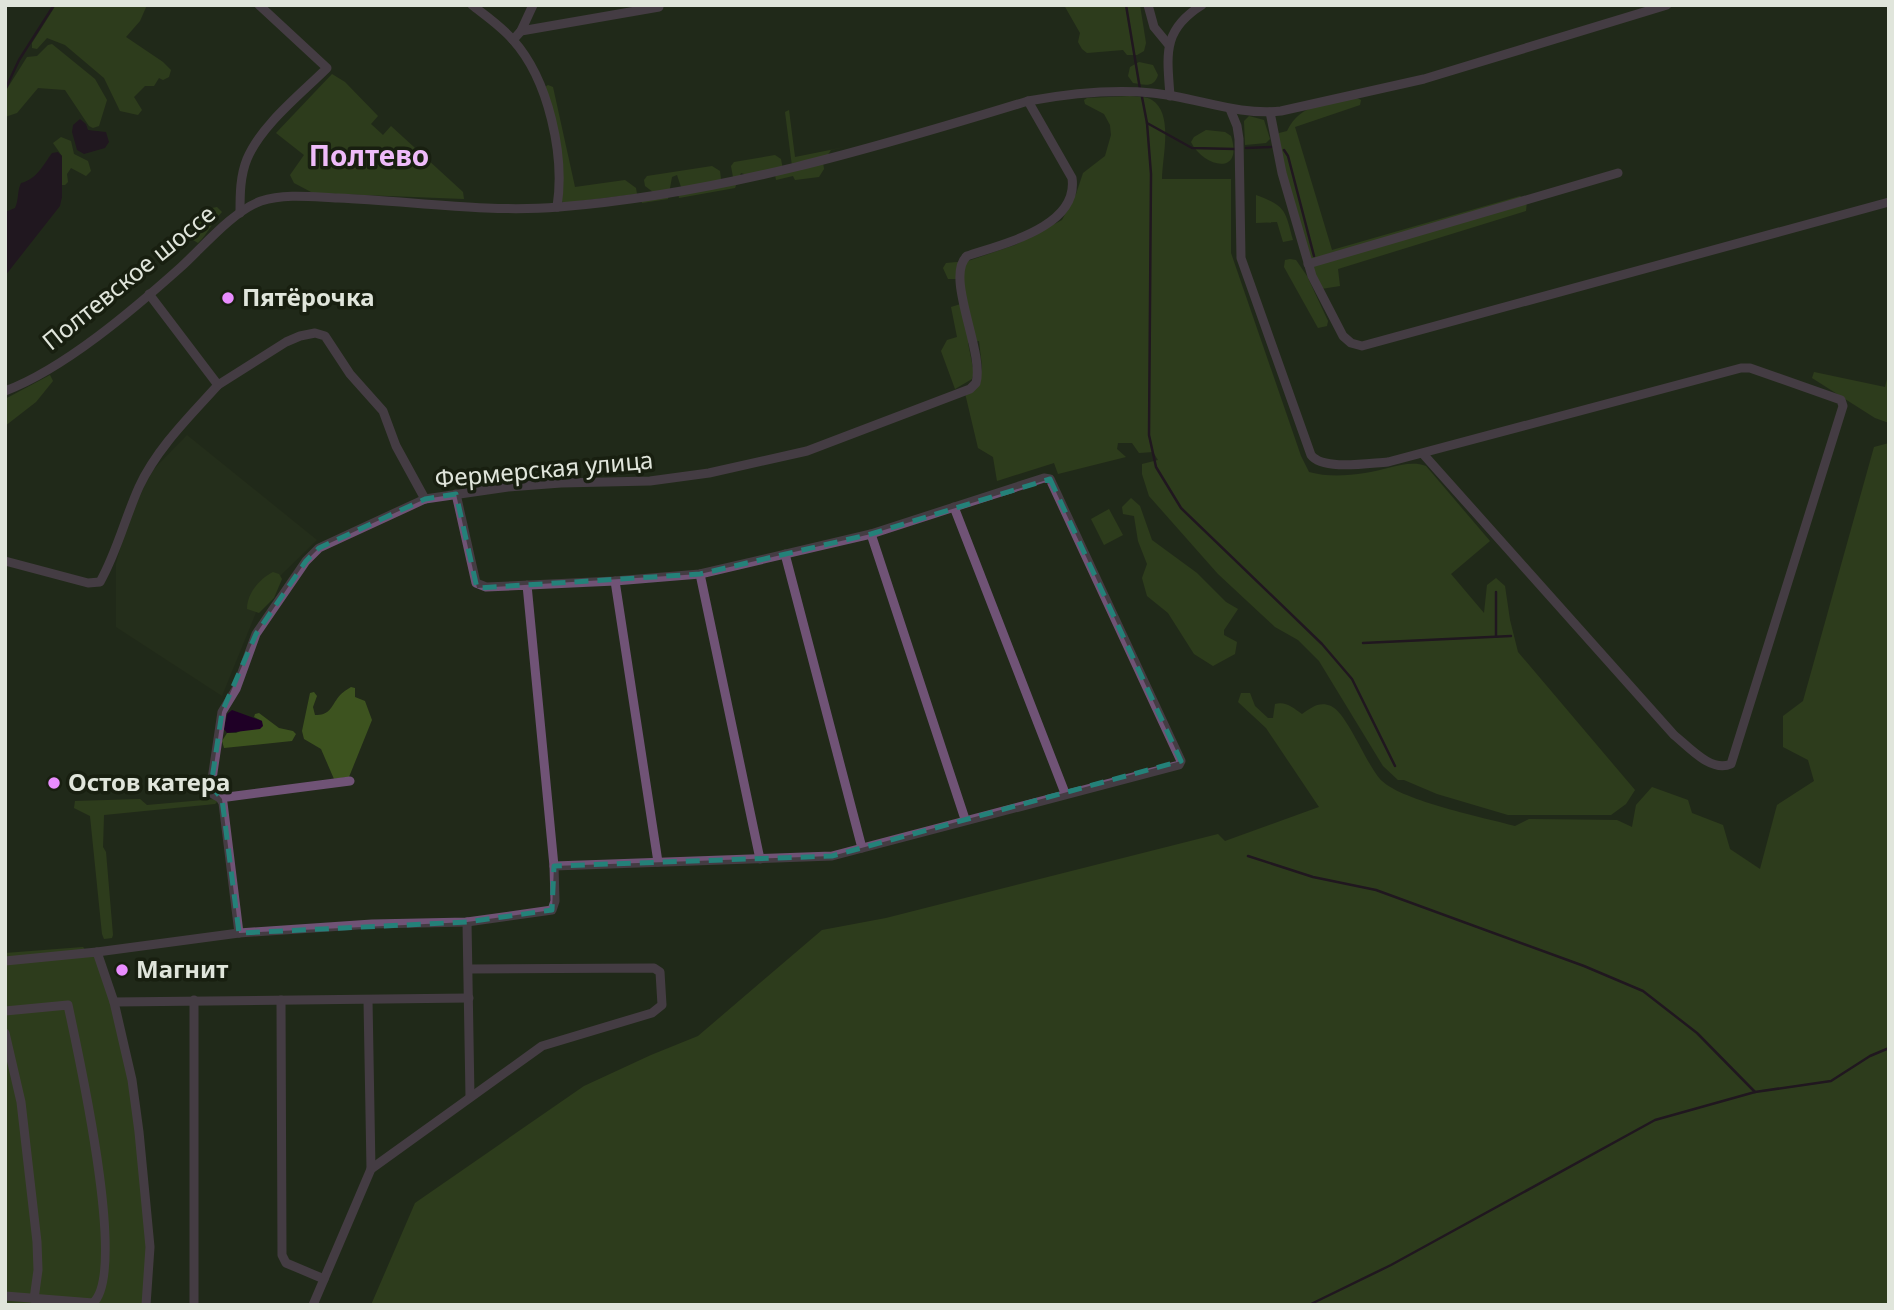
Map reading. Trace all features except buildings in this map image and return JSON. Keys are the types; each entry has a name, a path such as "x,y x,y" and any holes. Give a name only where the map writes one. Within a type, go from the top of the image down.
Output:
{"street":[{"path":"240,214 240,186 247,158 262,134 327,68 259,5"},
{"path":"472,5 513,40 539,82 559,156 557,207"},
{"path":"513,40 522,31 533,5"},
{"path":"1148,5 1154,27 1168,44"},
{"path":"1170,96 1168,44 1175,29 1202,5"},
{"name":"Полтевское шоссе","path":"5,391 64,359 149,294 240,214 265,200 300,197 471,206 557,207 673,193 891,143 1028,101 1056,96 1151,93 1230,109 1270,112 1347,98 1424,79 1667,5"},
{"path":"522,31 659,8"},
{"name":"Фермерская улица","path":"239,933 223,803 220,797 213,794 211,786 222,712 236,689 256,634 306,561 319,548 425,499 561,483 650,481 709,473 807,451 970,389 976,383 978,367 959,278 963,259 1019,239 1043,227 1063,209 1073,186 1072,178 1028,101"},
{"path":"1230,109 1239,139 1241,258 1311,455 1321,463 1333,465 1388,462 1424,454 1741,368 1750,368 1841,400 1843,406 1731,764 1719,768 1711,764 1674,735 1424,454"},
{"path":"1270,112 1282,173 1308,264 1342,336 1351,344 1362,346 1889,202"},
{"path":"1308,264 1618,173"},
{"path":"149,294 218,385"},
{"path":"5,561 88,583 100,582 109,566 139,486 172,437 218,385 286,342 315,334 325,337 350,374 383,411 396,446 425,499"},
{"path":"456,494 476,583 486,587 700,574 872,534 1044,478 1049,479 1181,757 1179,765 822,858 554,866"},
{"path":"954,507 1065,793"},
{"path":"872,534 965,819"},
{"path":"785,554 862,848"},
{"path":"700,574 760,859"},
{"path":"615,581 658,862"},
{"path":"5,961 239,933 372,924 467,922 552,910 555,901 554,866 527,585"},
{"path":"220,797 350,782"},
{"path":"467,922 470,1097"},
{"path":"97,952 114,1002 132,1080 148,1213 150,1247 146,1305"},
{"path":"371,1168 542,1046 652,1013 662,1005 660,972 654,968 469,969"},
{"path":"114,1002 469,998"},
{"path":"194,1000 194,1305"},
{"path":"281,1000 282,1255 286,1263 324,1279"},
{"path":"313,1305 371,1168 368,1000"},
{"path":"5,1011 68,1005 90,1107 106,1242 101,1291 93,1303 5,1296"},
{"path":"5,1033 21,1102 37,1242 38,1269 34,1299"}],"highlighted area":[{"path":"1050,479 1181,761 832,856 554,866 552,910 467,922 239,933 222,799 211,786 222,712 256,634 306,561 319,548 425,499 456,494 477,588 700,574 871,534"}],"shaded area":[{"path":"80,119 88,130 106,132 109,142 105,148 84,154 77,150 72,132 73,125"},
{"path":"58,152 62,156 60,206 5,276 5,212 15,208 21,183 35,175 52,153"},
{"path":"187,435 317,540 282,574 257,610 222,696 116,627 116,564 129,516 153,470"},
{"path":"232,710 262,721 263,726 260,729 227,733 224,729 227,714"}],"green space":[{"path":"56,5 147,5 140,21 126,37 171,70 169,77 163,80 159,78 154,86 145,86 134,97 142,110 138,115 120,111 104,78 65,45 47,38 37,49 32,48 32,43"},
{"path":"1064,5 1140,5 1146,43 1144,51 1137,55 1127,55 1123,50 1087,53 1078,42 1080,33"},
{"path":"52,44 95,79 107,100 99,126 89,126 65,90 38,88 17,113 5,117 5,92 27,57 37,56"},
{"path":"1139,62 1153,65 1158,75 1151,84 1133,83 1128,76 1130,67"},
{"path":"332,74 345,82 378,116 371,124 383,135 391,126 463,192 464,199 313,193 294,183 290,175 304,155 276,133"},
{"path":"545,87 553,87 575,187 625,180 636,188 637,194 564,203 560,200"},
{"path":"1130,96 1152,100 1163,115 1165,136 1162,179 1231,179 1231,253 1301,456 1309,472 1344,475 1411,464 1426,466 1490,541 1451,574 1484,613 1487,585 1496,578 1505,586 1518,652 1635,790 1626,804 1611,815 1508,815 1398,780 1383,766 1319,661 1298,640 1275,627 1218,574 1149,496 1142,474 1142,464 1158,460 1153,452 1139,453 1132,443 1118,443 1117,449 1126,457 1058,474 1054,463 997,481 993,457 978,448 965,393 980,384 982,366 979,341 968,343 974,373 972,379 955,389 941,351 947,340 957,337 951,307 967,302 962,279 948,279 943,268 946,263 968,261 1015,245 1062,220 1076,194 1083,173 1105,156 1111,135 1110,125 1104,114 1085,104 1084,100"},
{"path":"1357,98 1361,100 1360,105 1295,127 1332,250 1520,196 1527,201 1526,211 1338,269 1340,286 1321,289 1301,233 1277,136 1287,131 1300,114 1308,109"},
{"path":"789,110 795,157 845,147 831,150 823,162 824,169 819,177 795,180 793,176 776,180 774,169 747,175 741,173 735,188 679,198 681,187 677,175 672,177 668,199 642,203 641,200 653,192 645,186 644,180 647,176 712,166 720,171 721,179 725,182 733,177 731,166 734,162 775,155 781,159 783,170 792,166 785,112"},
{"path":"1249,116 1264,120 1270,139 1266,143 1245,145 1244,121"},
{"path":"1206,130 1225,132 1231,136 1234,149 1232,158 1227,163 1212,162 1197,151 1191,142"},
{"path":"61,137 71,141 74,154 88,161 91,171 86,176 71,168 65,185 61,185 62,156 53,143"},
{"path":"1256,195 1273,202 1283,210 1293,240 1283,242 1277,222 1256,223"},
{"path":"217,207 222,212 205,236 198,243 193,240 189,234 193,229 193,222 207,209"},
{"path":"1285,260 1296,260 1307,276 1328,321 1327,326 1318,328 1284,267"},
{"path":"1889,371 1889,423 1875,418 1812,378 1814,372 1885,387"},
{"path":"50,375 53,381 36,402 5,426 5,399"},
{"path":"1889,443 1889,1305 371,1305 415,1203 584,1086 698,1036 822,930 886,918 1218,834 1225,841 1319,807 1266,728 1238,702 1241,693 1250,693 1255,706 1268,718 1273,718 1275,704 1279,703 1286,704 1302,714 1319,705 1331,706 1344,719 1382,781 1425,802 1515,826 1529,819 1617,820 1632,827 1636,805 1652,787 1688,800 1692,813 1723,825 1730,849 1760,869 1777,805 1814,781 1808,760 1783,747 1783,716 1803,701 1874,447"},
{"path":"1131,498 1140,506 1152,540 1197,573 1226,602 1238,609 1224,630 1224,635 1237,642 1235,654 1213,666 1194,654 1168,613 1147,596 1142,578 1147,564 1138,541 1134,516 1123,514 1122,507"},
{"path":"1109,509 1123,535 1104,545 1091,519"},
{"path":"273,572 279,574 282,579 274,598 259,613 247,609 255,587"},
{"path":"351,687 355,688 355,697 365,701 372,720 349,777 334,779 321,749 304,739 302,731 310,693 314,692 317,696 313,707 315,715 320,715 329,711 340,695"},
{"path":"259,713 279,728 293,731 296,734 292,741 224,748 222,741 227,733 236,733 262,721 254,717"},
{"path":"140,799 147,805 215,799 218,801 215,804 104,815 103,847 106,852 113,935 112,938 104,939 90,816 74,808 75,801"},
{"path":"83,947 86,951 97,952 132,1080 148,1213 146,1305 5,1305 5,953"}],"waterway":[{"path":"5,90 19,60 54,5"},
{"path":"1126,5 1140,89"},
{"path":"1142,97 1147,123 1192,148 1235,149"},
{"path":"1147,123 1151,174 1149,435 1156,467 1181,508 1322,644 1352,679 1395,766"},
{"path":"1246,148 1271,147"},
{"path":"1284,150 1288,156 1314,256"},
{"path":"1496,592 1496,636"},
{"path":"1363,643 1511,636"},
{"path":"1248,856 1313,877 1376,890 1584,966 1643,991 1697,1033 1755,1092"},
{"path":"1309,1305 1391,1265 1655,1120 1755,1092 1831,1081 1870,1056 1889,1048"}],"place":[{"name":"Пятёрочка","path":"228,298"},
{"name":"Остов катера","path":"54,783"},
{"name":"Магнит","path":"122,970"}],"district":[{"name":"Полтево","path":"369,156"}]}
